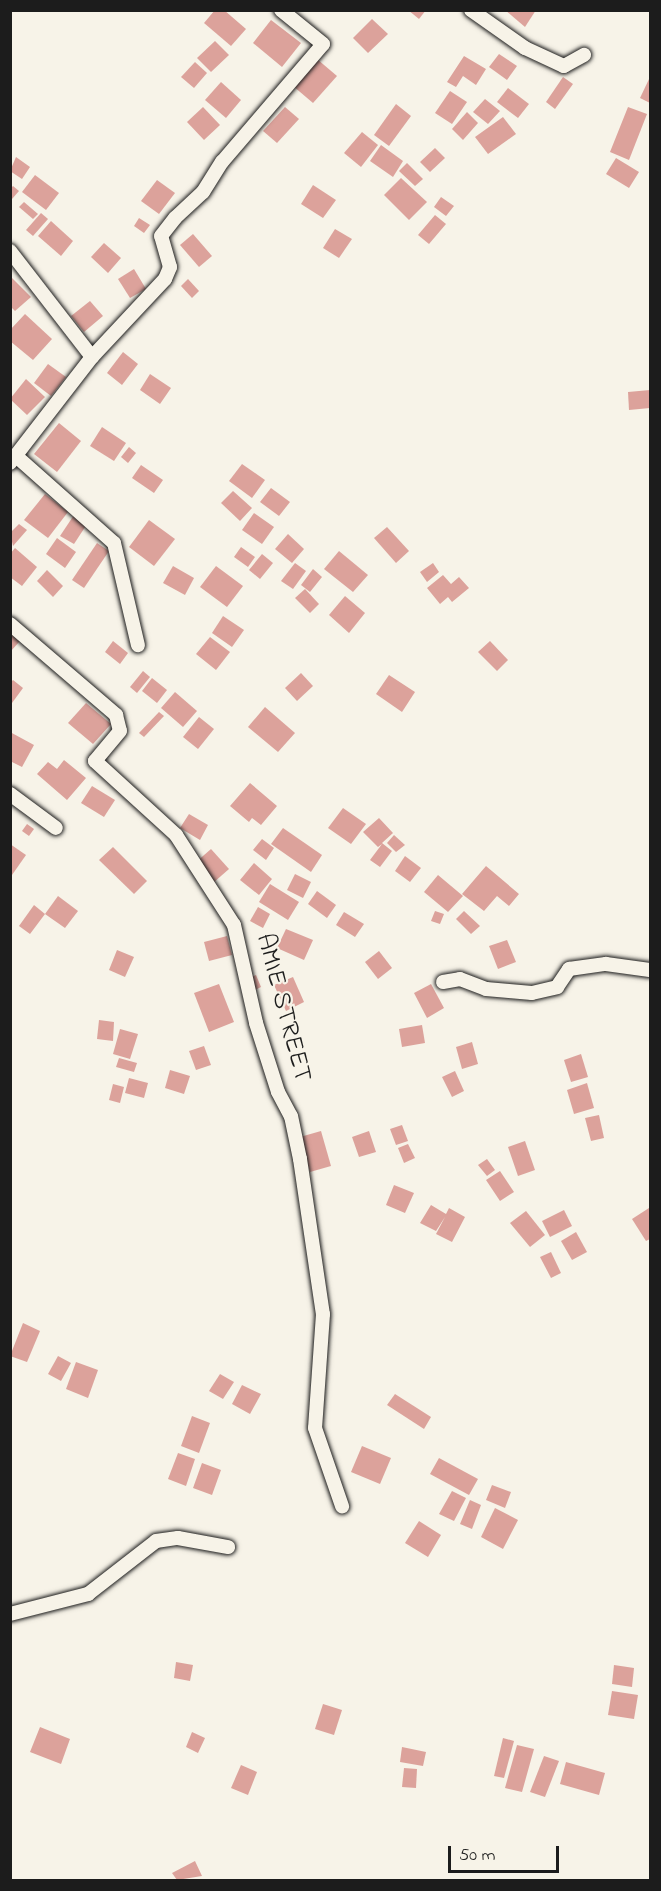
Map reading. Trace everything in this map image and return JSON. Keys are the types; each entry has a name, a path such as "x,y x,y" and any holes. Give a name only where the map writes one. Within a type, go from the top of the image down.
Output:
{"street":[{"path":"138,645 114,543 13,460 92,357 165,279 170,267 161,237 175,218 203,192 222,162 323,44 280,10"},
{"path":"471,10 525,48 564,66 584,55"},
{"path":"10,251 92,357"},
{"name":"AMIE STREET","path":"10,624 116,715 120,731 95,761 176,835 234,925 256,1023 278,1092 291,1116 300,1159 323,1314 315,1428 342,1506"},
{"path":"10,794 56,828"},
{"path":"443,982 460,979 486,989 532,993 557,987 569,969 606,964 651,970"},
{"path":"10,1614 88,1594 156,1541 178,1538 228,1547"}],"building":[{"path":"215,10 224,10 246,29 231,46 204,23"},
{"path":"408,10 426,10 419,19"},
{"path":"505,10 536,10 525,27"},
{"path":"372,19 388,34 368,53 353,38"},
{"path":"271,20 301,43 282,67 253,43"},
{"path":"215,41 229,55 211,72 197,58"},
{"path":"499,54 517,66 507,80 489,67"},
{"path":"464,56 486,69 476,85 463,76 456,87 447,82"},
{"path":"317,59 337,76 313,103 293,86"},
{"path":"195,62 207,73 194,88 181,77"},
{"path":"563,77 573,84 555,109 546,102"},
{"path":"650,77 650,103 640,98"},
{"path":"221,82 241,100 226,118 205,100"},
{"path":"508,88 529,104 518,118 497,102"},
{"path":"450,91 467,102 452,124 435,113"},
{"path":"485,99 500,111 488,124 473,112"},
{"path":"396,104 411,116 389,146 374,135"},
{"path":"203,107 220,125 204,140 187,122"},
{"path":"285,107 299,119 277,143 263,131"},
{"path":"628,107 647,114 629,160 610,152"},
{"path":"467,112 478,123 463,140 452,129"},
{"path":"503,117 516,134 488,154 475,137"},
{"path":"362,132 378,145 361,167 344,153"},
{"path":"381,145 403,161 393,177 370,161"},
{"path":"435,148 445,158 430,172 420,162"},
{"path":"16,157 30,167 22,179 10,171"},
{"path":"616,158 639,172 629,188 606,174"},
{"path":"407,163 423,179 415,186 399,171"},
{"path":"35,175 59,193 46,210 22,192"},
{"path":"401,178 427,202 409,220 384,195"},
{"path":"157,180 175,193 159,214 141,201"},
{"path":"313,185 336,200 323,218 301,204"},
{"path":"13,186 19,191 12,199 10,189"},
{"path":"441,197 454,206 446,216 434,207"},
{"path":"24,202 38,214 33,219 19,207"},
{"path":"41,213 48,219 33,236 26,230"},
{"path":"435,215 446,224 429,244 418,235"},
{"path":"139,218 150,225 144,233 134,226"},
{"path":"51,221 73,241 61,256 38,236"},
{"path":"335,229 352,239 339,258 323,248"},
{"path":"193,234 212,256 199,267 180,245"},
{"path":"104,243 121,258 108,273 91,257"},
{"path":"134,269 146,289 130,298 118,279"},
{"path":"10,276 31,297 15,311 10,306"},
{"path":"188,279 199,291 192,298 181,286"},
{"path":"90,301 103,316 84,332 71,316"},
{"path":"25,314 52,339 33,360 10,341 10,330"},
{"path":"123,352 138,364 122,385 107,373"},
{"path":"48,364 66,377 51,396 34,383"},
{"path":"150,374 171,388 160,404 140,390"},
{"path":"26,379 45,397 27,415 10,399"},
{"path":"650,390 650,408 629,410 628,392"},
{"path":"59,423 81,441 57,472 34,454"},
{"path":"102,427 126,443 114,461 90,446"},
{"path":"129,447 136,453 128,463 121,457"},
{"path":"242,464 265,480 252,498 229,481"},
{"path":"141,465 163,480 154,493 132,478"},
{"path":"271,488 290,502 279,516 260,502"},
{"path":"233,491 252,508 240,521 221,503"},
{"path":"45,494 68,512 48,538 24,520"},
{"path":"76,512 89,521 74,544 60,536"},
{"path":"254,513 274,527 262,544 242,530"},
{"path":"149,520 175,539 154,566 129,547"},
{"path":"19,524 27,530 13,546 10,533"},
{"path":"387,527 409,551 396,563 374,538"},
{"path":"288,534 304,549 292,563 275,549"},
{"path":"57,538 76,552 65,568 46,554"},
{"path":"97,543 109,551 84,588 72,580"},
{"path":"241,547 255,557 248,567 234,557"},
{"path":"15,548 37,567 22,586 10,577 10,554"},
{"path":"339,551 368,575 353,592 324,569"},
{"path":"262,554 273,563 260,579 249,570"},
{"path":"295,563 306,571 293,589 281,581"},
{"path":"433,563 439,572 427,582 420,572"},
{"path":"173,566 194,578 185,595 163,583"},
{"path":"216,566 243,586 227,607 200,587"},
{"path":"313,569 322,577 310,592 301,585"},
{"path":"47,570 63,586 53,597 37,581"},
{"path":"443,575 451,584 459,577 469,588 452,602 448,597 440,604 427,588"},
{"path":"305,589 319,604 310,613 295,598"},
{"path":"345,596 365,613 349,633 329,615"},
{"path":"223,616 244,630 232,647 212,633"},
{"path":"10,633 20,641 10,652"},
{"path":"210,637 230,652 216,670 196,654"},
{"path":"113,641 128,653 120,664 105,652"},
{"path":"490,641 508,660 497,671 478,652"},
{"path":"143,671 150,677 137,693 130,687"},
{"path":"301,673 313,686 297,701 285,688"},
{"path":"389,675 415,692 402,712 376,694"},
{"path":"152,678 167,690 157,703 142,691"},
{"path":"13,680 23,688 12,703 10,683"},
{"path":"175,692 197,711 183,727 161,708"},
{"path":"86,703 111,724 93,744 68,723"},
{"path":"265,707 295,733 278,752 248,727"},
{"path":"159,712 164,716 144,737 139,733"},
{"path":"199,717 214,729 198,749 183,737"},
{"path":"10,732 34,745 22,767 10,761"},
{"path":"64,760 86,778 67,800 37,774 48,762 57,769"},
{"path":"250,783 277,806 261,825 252,818 249,822 230,806"},
{"path":"92,786 115,800 104,817 81,803"},
{"path":"343,808 366,824 351,844 328,828"},
{"path":"189,814 208,825 200,840 180,828"},
{"path":"379,818 393,833 382,843 392,851 380,867 370,860 382,844 378,847 363,832"},
{"path":"27,824 34,829 29,836 22,831"},
{"path":"283,828 322,855 311,872 271,844"},
{"path":"394,835 405,845 396,852 387,843"},
{"path":"262,839 274,848 266,860 253,850"},
{"path":"10,844 26,855 12,875 10,874"},
{"path":"113,847 147,881 134,894 99,860"},
{"path":"211,849 229,869 213,883 195,863"},
{"path":"405,856 421,868 410,882 395,871"},
{"path":"254,863 272,879 259,895 240,880"},
{"path":"486,866 519,894 509,906 497,896 484,911 462,894"},
{"path":"295,874 311,882 303,898 287,890"},
{"path":"438,875 463,896 448,912 424,892"},
{"path":"270,884 299,902 288,920 259,902"},
{"path":"317,891 336,905 327,918 308,904"},
{"path":"58,896 78,911 65,928 45,914"},
{"path":"34,905 45,914 30,934 19,926"},
{"path":"258,907 270,914 263,928 250,921"},
{"path":"435,911 444,914 440,924 431,921"},
{"path":"464,911 480,926 471,934 456,919"},
{"path":"344,912 364,924 355,937 336,925"},
{"path":"286,929 313,940 304,960 277,948"},
{"path":"227,936 232,955 209,961 204,942"},
{"path":"507,940 516,962 498,969 489,946"},
{"path":"117,950 134,957 125,977 109,970"},
{"path":"379,951 392,968 378,979 365,962"},
{"path":"256,975 261,987 255,990 249,978"},
{"path":"293,977 304,1002 286,1011 274,985"},
{"path":"219,984 234,1022 209,1032 194,993"},
{"path":"431,984 444,1008 427,1018 414,993"},
{"path":"99,1020 114,1022 113,1041 97,1039"},
{"path":"422,1025 425,1043 402,1047 399,1029"},
{"path":"120,1029 138,1034 130,1059 113,1054"},
{"path":"472,1042 478,1064 462,1069 456,1047"},
{"path":"204,1046 211,1065 196,1070 189,1051"},
{"path":"581,1054 588,1077 571,1082 564,1060"},
{"path":"119,1058 137,1063 134,1072 116,1067"},
{"path":"170,1070 190,1076 184,1094 165,1088"},
{"path":"455,1071 464,1091 452,1097 442,1077"},
{"path":"129,1078 148,1083 144,1098 125,1093"},
{"path":"587,1083 594,1108 574,1114 567,1090"},
{"path":"113,1084 124,1087 120,1103 109,1100"},
{"path":"599,1115 604,1138 591,1141 585,1118"},
{"path":"402,1125 408,1141 396,1145 390,1129"},
{"path":"321,1131 331,1166 310,1172 300,1137"},
{"path":"369,1131 376,1152 359,1157 352,1137"},
{"path":"525,1141 535,1170 518,1176 508,1147"},
{"path":"408,1144 415,1158 404,1163 398,1148"},
{"path":"487,1159 495,1170 487,1176 478,1165"},
{"path":"500,1171 514,1192 500,1201 486,1180"},
{"path":"394,1185 414,1193 405,1213 386,1205"},
{"path":"431,1205 446,1214 449,1208 465,1217 452,1242 436,1234 445,1217 436,1231 420,1223"},
{"path":"649,1208 650,1239 646,1241 632,1219"},
{"path":"564,1210 572,1226 550,1237 542,1221"},
{"path":"526,1211 545,1235 530,1247 510,1223"},
{"path":"576,1232 587,1252 572,1260 561,1241"},
{"path":"551,1252 561,1273 551,1278 540,1257"},
{"path":"23,1323 40,1331 27,1362 10,1356"},
{"path":"58,1356 71,1363 61,1381 48,1374"},
{"path":"76,1362 98,1370 88,1398 66,1389"},
{"path":"220,1374 234,1382 223,1399 209,1391"},
{"path":"242,1385 261,1394 250,1414 232,1404"},
{"path":"395,1394 431,1417 424,1429 387,1405"},
{"path":"192,1416 210,1423 199,1453 181,1446"},
{"path":"362,1446 391,1458 380,1484 351,1472"},
{"path":"178,1453 195,1459 186,1486 168,1479"},
{"path":"439,1458 478,1479 469,1495 430,1474"},
{"path":"202,1463 221,1470 212,1495 193,1488"},
{"path":"492,1485 511,1492 505,1508 486,1500"},
{"path":"452,1491 466,1498 454,1521 439,1514"},
{"path":"470,1500 481,1505 472,1529 460,1524"},
{"path":"495,1508 518,1520 503,1549 481,1537"},
{"path":"419,1521 441,1535 428,1557 405,1543"},
{"path":"176,1662 193,1665 190,1681 174,1678"},
{"path":"614,1665 634,1668 632,1687 612,1684"},
{"path":"612,1691 638,1695 634,1719 608,1715"},
{"path":"323,1704 342,1710 334,1735 315,1729"},
{"path":"40,1727 70,1739 61,1764 30,1752"},
{"path":"192,1732 205,1738 198,1753 186,1747"},
{"path":"503,1738 514,1741 504,1778 494,1776"},
{"path":"517,1745 534,1749 522,1792 505,1788"},
{"path":"402,1747 426,1752 423,1766 400,1762"},
{"path":"544,1756 559,1761 545,1797 530,1792"},
{"path":"566,1762 605,1773 599,1795 560,1784"},
{"path":"241,1765 257,1772 248,1795 231,1788"},
{"path":"404,1768 417,1769 416,1788 402,1787"},
{"path":"195,1861 202,1876 177,1880 172,1873"}]}
